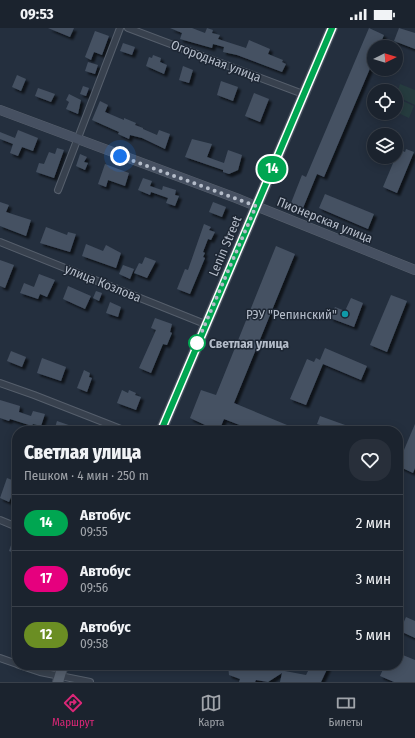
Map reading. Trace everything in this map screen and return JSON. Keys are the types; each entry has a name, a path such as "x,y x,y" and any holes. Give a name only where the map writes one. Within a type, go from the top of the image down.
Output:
{"main road":[{"name":"Lenin Street","path":"163,426 205,324 332,28"}],"street":[{"path":"58,190 120,28"},
{"name":"Огородная улица","path":"128,28 303,94"},
{"name":"Пионерская улица","path":"0,110 256,206 415,270"},
{"name":"улица Козлова","path":"0,242 205,324"},
{"path":"0,383 113,426"},
{"path":"0,520 12,525"},
{"path":"0,658 12,663"},
{"path":"33,670 59,679 90,682"}],"green space":[{"path":"403,85 415,90 415,105 403,99"},
{"path":"403,101 414,106 409,118 403,115"}],"building":[{"path":"48,28 74,28 70,37"},
{"path":"170,28 192,28 205,33 207,28 213,30 212,33 220,35 218,39 246,48 249,40 270,49 268,54 283,60 282,62 286,64 282,72 237,55 223,52 224,47 213,44 212,48 180,39 182,33"},
{"path":"369,28 384,35 382,40 367,40 367,76 324,177 317,174 303,208 291,203 302,175 306,177"},
{"path":"399,28 415,33 415,49 403,44 403,40 394,40"},
{"path":"95,31 109,36 102,55 94,52 91,60 85,57"},
{"path":"123,43 135,47 132,55 120,51"},
{"path":"153,55 161,58 160,62 167,65 164,74 146,66 149,57 152,58"},
{"path":"88,62 98,65 95,74 85,71"},
{"path":"183,66 193,70 189,83 179,80"},
{"path":"17,75 26,79 21,91 12,87"},
{"path":"221,81 238,87 233,101 217,95"},
{"path":"83,86 89,88 86,96 80,94"},
{"path":"38,88 55,94 51,102 35,96"},
{"path":"254,93 269,99 260,122 245,116"},
{"path":"69,94 81,100 78,114 66,109 69,102 66,100"},
{"path":"100,101 108,105 105,112 136,123 135,125 157,135 159,130 170,134 165,149 142,138 130,135 129,139 118,134 119,132 92,120"},
{"path":"18,130 38,138 33,151 22,147 18,156 10,153 13,144 0,139 0,132 15,138"},
{"path":"192,139 212,144 207,157 224,163 228,150 242,155 238,170 229,174 223,172 223,170 185,157"},
{"path":"57,148 64,150 54,178 36,172 39,163 44,164 49,152 55,154"},
{"path":"406,149 414,152 397,193 383,187 393,164 403,164 403,151 405,152"},
{"path":"80,154 87,157 84,162 88,163 85,170 76,166"},
{"path":"105,164 129,173 125,186 108,180 106,187 98,184"},
{"path":"143,178 152,181 150,186 162,190 163,186 176,190 175,195 179,196 175,206 166,203 168,198 151,192 150,195 138,190"},
{"path":"325,194 374,214 368,229 319,208"},
{"path":"0,202 9,205 6,212 31,220 26,236 0,226"},
{"path":"213,202 226,207 222,217 209,212"},
{"path":"204,224 211,227 209,230 215,232 211,240 208,239 203,252 205,253 203,257 205,258 190,294 177,289 185,269 188,270"},
{"path":"46,227 67,235 68,232 76,234 70,252 40,243"},
{"path":"86,244 103,251 106,245 121,253 116,268 82,256"},
{"path":"276,246 295,254 234,403 286,426 242,426 224,419 221,426 204,426 190,418 201,390 216,395"},
{"path":"145,257 156,261 147,278 134,273 139,263 142,264"},
{"path":"0,260 14,265 5,288 0,286"},
{"path":"123,265 134,269 130,279 119,274"},
{"path":"39,274 55,280 47,297 40,294 38,299 20,293 24,283 34,287"},
{"path":"68,286 91,296 85,309 63,299"},
{"path":"96,291 102,293 99,301 93,298"},
{"path":"391,295 407,301 387,352 370,345"},
{"name":"РЭУ \"Репинский\"","path":"351,298 363,303 354,327 330,318 335,307 345,311"},
{"path":"110,302 121,307 118,317 106,313"},
{"path":"155,318 172,324 170,332 172,333 167,345 163,344 151,373 139,368 156,330 151,328"},
{"path":"325,348 367,366 361,380 323,364 306,405 290,399 307,359 314,362 316,358 320,360"},
{"path":"11,351 26,357 22,367 7,361"},
{"path":"42,358 66,367 61,381 37,373"},
{"path":"84,370 90,373 89,377 92,378 87,392 77,388"},
{"path":"122,390 128,393 129,390 136,393 135,395 141,397 136,410 117,403"},
{"path":"0,400 20,406 19,412 31,416 33,411 45,414 41,426 33,424 32,426 10,419 9,421 0,418"},
{"path":"320,416 348,426 323,426 317,424"},
{"path":"57,421 71,426 56,426"},
{"path":"415,424 415,468 413,473 403,468 403,452"},
{"path":"7,478 12,480 12,495 9,502 0,498"},
{"path":"12,542 12,552 9,551"},
{"path":"406,617 415,621 415,638 403,632 403,624"},
{"path":"403,655 415,660 415,682 394,682 380,676 383,670 403,670"},
{"path":"228,670 279,670 306,675 308,670 327,670 321,682 280,682 282,673 268,682 256,680 255,682 239,682 240,679 229,675"}],"bus line":[{"name":"14","path":"163,426 205,324 332,28"}],"place":[{"name":"РЭУ \"Репинский\"","path":"345,314"},
{"name":"Светлая улица","path":"197,343"}],"route":[{"path":"120,156 256,206 197,343"}]}
